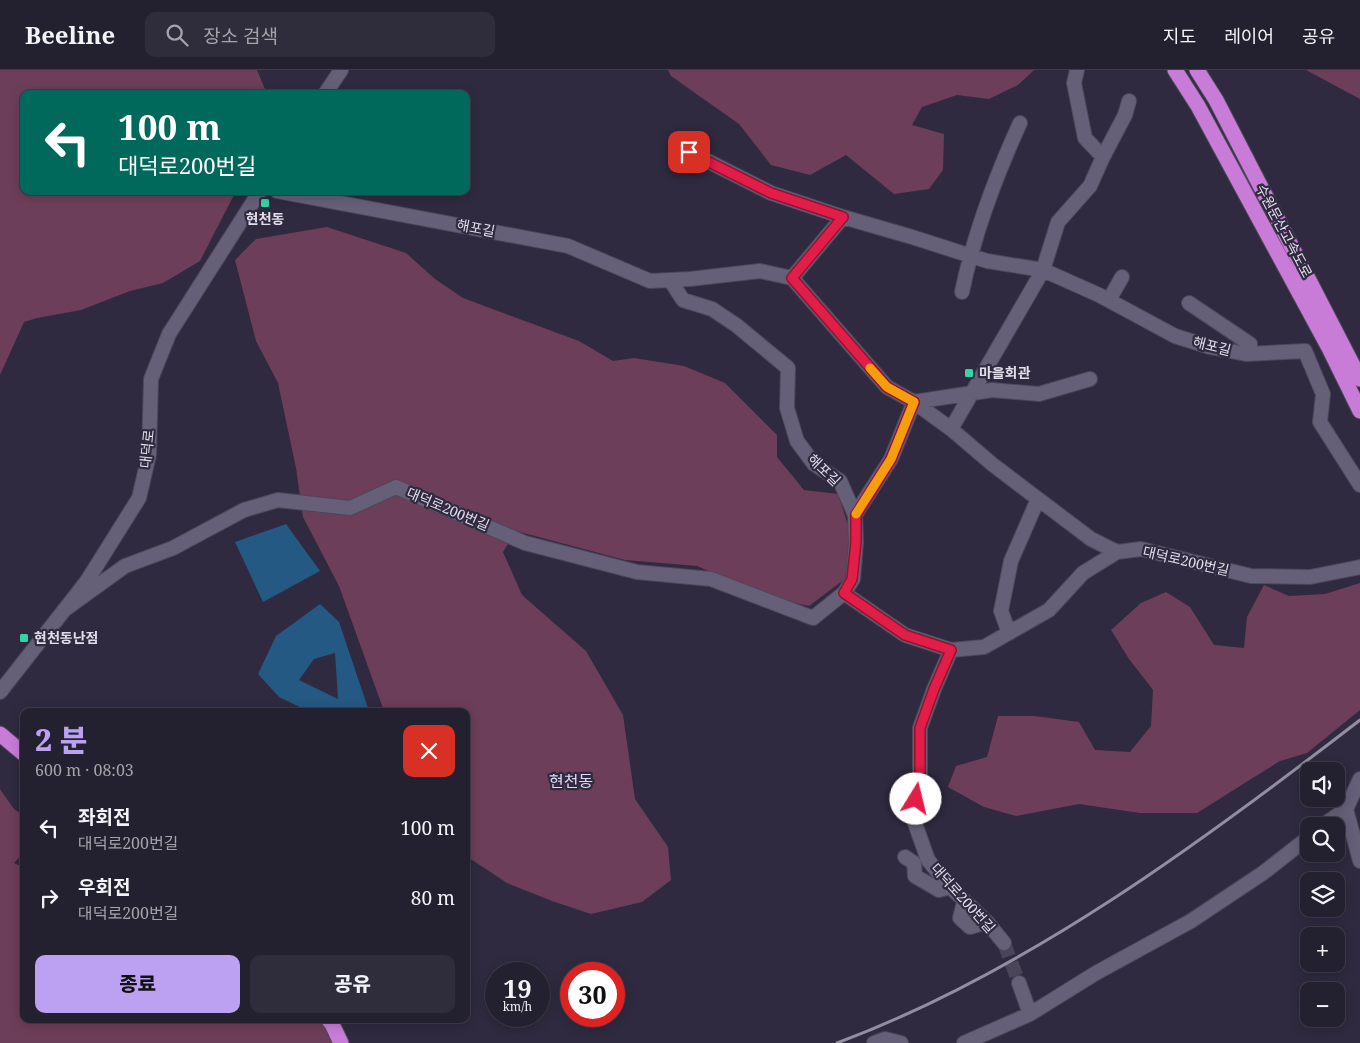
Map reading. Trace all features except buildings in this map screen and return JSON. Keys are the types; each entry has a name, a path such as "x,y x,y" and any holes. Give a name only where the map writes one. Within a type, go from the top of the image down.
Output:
{"highway":[{"name":"수원문산고속도로","path":"1175,70 1198,106 1329,348 1360,411"},
{"name":"수원문산고속도로","path":"1197,70 1216,100 1360,379"},
{"path":"0,734 20,751"},
{"path":"331,1023 341,1043"}],"street":[{"path":"328,90 341,70"},
{"path":"1076,70 1074,83 1085,138 1103,157"},
{"path":"951,429 1043,270 1058,222 1090,186 1125,115 1129,101"},
{"path":"962,292 969,256 998,170 1020,124"},
{"name":"해포길","path":"676,144 771,193 988,262 1043,270 1109,300 1175,336 1210,347 1246,354 1305,351 1323,394 1320,422 1360,485"},
{"name":"대덕로","path":"0,692 87,581 139,498 149,455 151,379 169,334 257,195"},
{"name":"해포길","path":"298,195 568,246 650,282 760,271 792,278"},
{"path":"843,217 792,278 887,387 914,402 951,429 992,464 1091,539 1117,552"},
{"path":"1109,300 1122,277"},
{"name":"해포길","path":"670,280 683,300 712,309 736,325 788,368 787,408 797,441 814,464 840,481 856,515"},
{"name":"해포길","path":"1189,303 1250,344 1246,354"},
{"path":"914,402 992,390 1039,394 1090,379"},
{"path":"856,515 891,459 914,402"},
{"name":"대덕로200번길","path":"64,610 125,566 173,548 244,510 278,500 350,508 396,487 525,543 637,572 712,579 813,618 844,593 852,579 856,542 856,515"},
{"path":"1008,633 1002,611 1011,561 1038,499"},
{"name":"대덕로200번길","path":"844,593 905,635 951,650 984,647 1049,610 1083,573 1117,552 1140,549 1251,576 1310,577 1360,567"},
{"name":"대덕로200번길","path":"951,650 920,728 920,784 912,815 928,860 950,887 987,922 1004,943"},
{"path":"1335,817 1346,809 1360,779"},
{"path":"1346,809 1360,861"},
{"path":"964,1043 1030,1014 1096,973 1191,921 1263,873 1300,844"},
{"path":"904,858 914,863 915,876 939,890 950,887"},
{"path":"1019,983 1030,1014"},
{"path":"874,1043 885,1039 901,1043"}],"shaded area":[{"path":"0,70 257,70 265,90 20,90 20,195 234,195 200,261 163,283 130,291 81,310 24,322 0,375"},
{"path":"668,70 1034,70 1018,85 989,99 957,95 922,107 912,125 944,134 943,170 929,189 894,194 846,155 810,175 771,165 739,124 671,76"},
{"path":"1306,70 1360,70 1360,99"},
{"path":"327,227 406,253 435,279 463,298 579,341 613,361 634,358 684,366 725,383 777,435 777,457 804,490 838,494 853,541 845,579 809,606 768,597 697,566 625,560 516,531 503,552 522,595 586,651 623,715 635,799 668,847 671,880 642,902 591,914 507,883 470,859 470,708 383,708 339,586 303,517 296,468 278,383 256,341 235,260 256,239"},
{"path":"1360,583 1360,710 1307,753 1280,761 1197,813 1140,813 1079,804 1016,816 984,807 948,787 956,766 987,757 998,716 1035,716 1079,722 1095,750 1130,752 1151,726 1153,690 1129,659 1111,630 1141,603 1166,592 1190,607 1214,645 1244,648 1247,617 1264,585 1289,596 1325,594"},
{"path":"0,789 14,809 20,813 20,856 14,863 20,866 20,1023 323,1023 334,1043 0,1043"}],"water":[{"path":"286,524 320,571 263,602 235,542"},
{"path":"320,604 339,622 368,708 302,708 279,697 258,674 276,636","holes":["335,653 338,699 299,680 314,659"]}],"tunnel":[{"path":"1004,943 1019,983"}],"railway":[{"path":"837,1043 907,1014 976,980 1110,901 1238,812 1360,720"}],"slow traffic":[{"path":"856,514 891,459 914,402 887,387 870,368"}],"place":[{"name":"현천동","path":"265,203"},
{"name":"마을회관","path":"969,373"},
{"name":"현천동난점","path":"24,638"}],"district":[{"name":"현천동","path":"571,781"}],"route":[{"path":"689,152 771,193 843,217 792,278 887,387 914,402 891,459 856,515 856,542 852,579 844,593 905,635 951,650 920,728 920,784 916,799"}]}
